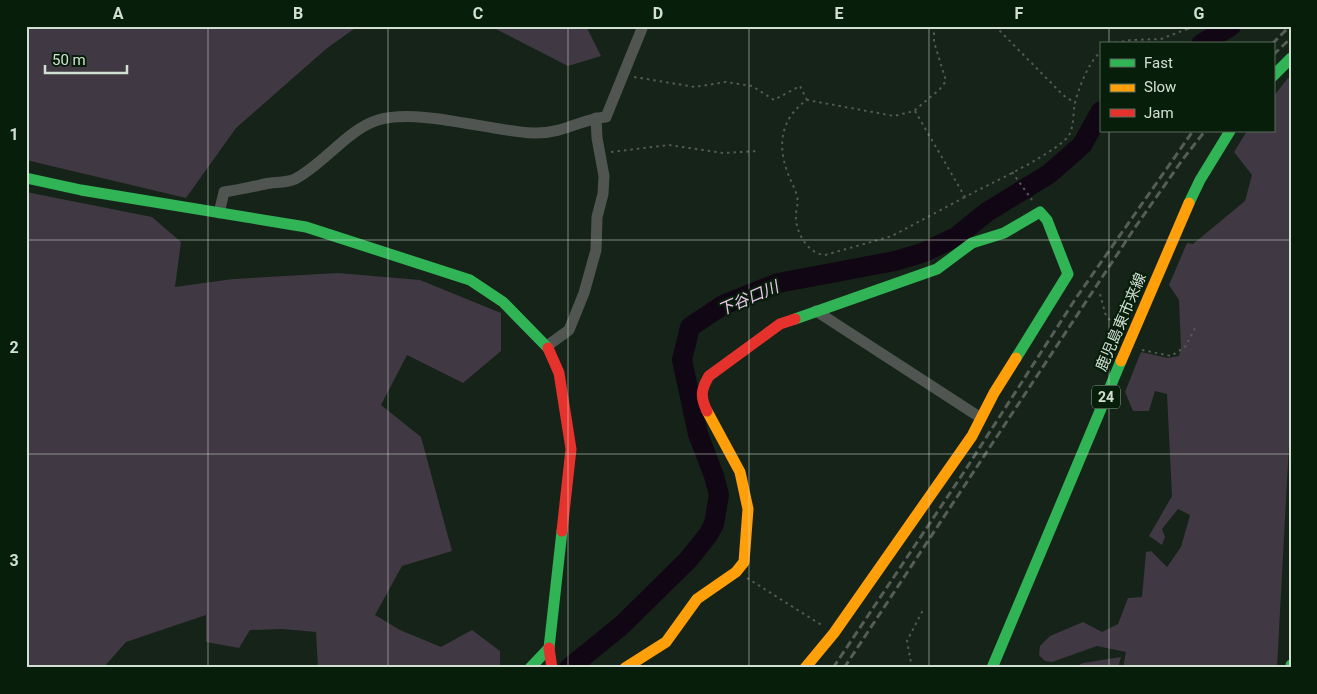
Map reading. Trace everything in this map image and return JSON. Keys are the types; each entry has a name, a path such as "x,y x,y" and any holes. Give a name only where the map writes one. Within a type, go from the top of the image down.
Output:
{"street":[{"path":"219,212 224,192 294,180 319,163 364,126 379,119 398,117 437,119 533,133 559,132 596,118 606,117 643,26"},
{"path":"1274,75 1291,58"},
{"path":"547,346 568,330 589,276 596,250 598,205 603,194 604,176 596,138 596,118"},
{"name":"鹿児島東市来線","path":"992,668 1176,230 1200,180 1229,132"},
{"path":"26,178 80,190 306,227 470,280 503,302 547,346 559,373 571,449 549,648 552,668"},
{"path":"626,668 666,642 687,610 697,599 736,572 744,562 748,509 740,472 702,401 702,388 709,376 780,324 937,269 972,243 1004,233 1040,212 1047,220 1068,274 999,384 972,436 834,633 805,668"},
{"path":"816,311 981,418"},
{"path":"530,668 549,648"}],"path":[{"path":"624,75 695,86 726,82 752,86 774,100 800,86 808,100 894,116 914,111 940,89 946,81 934,42 934,26"},
{"path":"995,26 1063,95 1076,102"},
{"path":"1120,42 1161,39 1187,27 1199,26"},
{"path":"808,100 790,115 784,127 783,160 798,198 796,220 810,251 816,255 824,255 892,236 1050,152 1065,142 1070,133 1076,102 1085,74 1100,52"},
{"path":"914,111 965,197"},
{"path":"600,154 669,146 723,153 758,152"},
{"path":"1012,172 1040,212"},
{"path":"1100,294 1106,316 1129,341 1171,356 1185,347 1195,328"},
{"path":"736,572 834,633"},
{"path":"912,668 907,641 924,608"}],"shaded area":[{"path":"26,26 358,26 326,49 236,128 186,198 26,160"},
{"path":"490,26 586,26 601,56 568,66"},
{"path":"1288,78 1291,79 1291,407 1277,668 1123,668 1126,652 1097,646 1052,662 1045,661 1039,655 1040,646 1050,636 1083,622 1102,632 1118,624 1128,598 1142,597 1146,552 1151,551 1167,567 1181,547 1190,515 1178,509 1162,529 1165,537 1162,545 1149,536 1172,496 1167,394 1155,391 1149,411 1133,411 1125,392 1141,352 1168,358 1179,356 1181,348 1179,300 1169,285 1187,243 1193,244 1245,201 1252,175 1234,152 1246,132 1274,132 1274,96"},
{"path":"26,192 152,217 181,242 175,287 233,279 338,273 420,280 501,313 501,351 463,383 407,355 381,405 421,437 452,551 402,566 375,615 400,630 441,647 472,630 500,651 500,668 318,668 316,632 282,629 250,630 239,648 206,642 206,615 126,642 103,668 26,668"},
{"path":"1121,657 1118,668 1073,668 1083,663"}],"waterway":[{"name":"下谷口川","path":"1204,42 1231,26"},
{"name":"下谷口川","path":"569,668 622,625 688,560 708,535 714,524 719,495 698,434 682,360 690,327 723,305 778,283 895,261 922,253 956,237 987,212 1049,174 1082,145 1100,113"}],"railway":[{"path":"1274,42 1290,26"},
{"path":"1274,54 1291,38"},
{"path":"833,668 964,472 1076,298 1192,132"},
{"path":"844,668 1134,229 1204,132"}],"traffic: fast":[{"path":"1274,75 1291,58"},
{"path":"1189,203 1200,180 1229,132"},
{"path":"26,178 81,190 306,227 470,280 503,302 548,348"},
{"path":"795,319 937,269 972,243 1004,233 1040,212 1047,220 1068,274 1016,358"},
{"path":"992,668 1121,361"},
{"path":"530,668 549,648 562,531"}],"traffic: slow":[{"path":"1121,361 1189,203"},
{"path":"805,668 834,633 972,436 994,393 1016,358"},
{"path":"625,668 666,642 697,599 736,572 744,562 748,509 740,472 707,411"}],"traffic: jam":[{"path":"707,411 702,393 709,376 780,324 795,319"},
{"path":"548,348 559,373 571,449 562,531"},
{"path":"549,648 552,668"}]}
